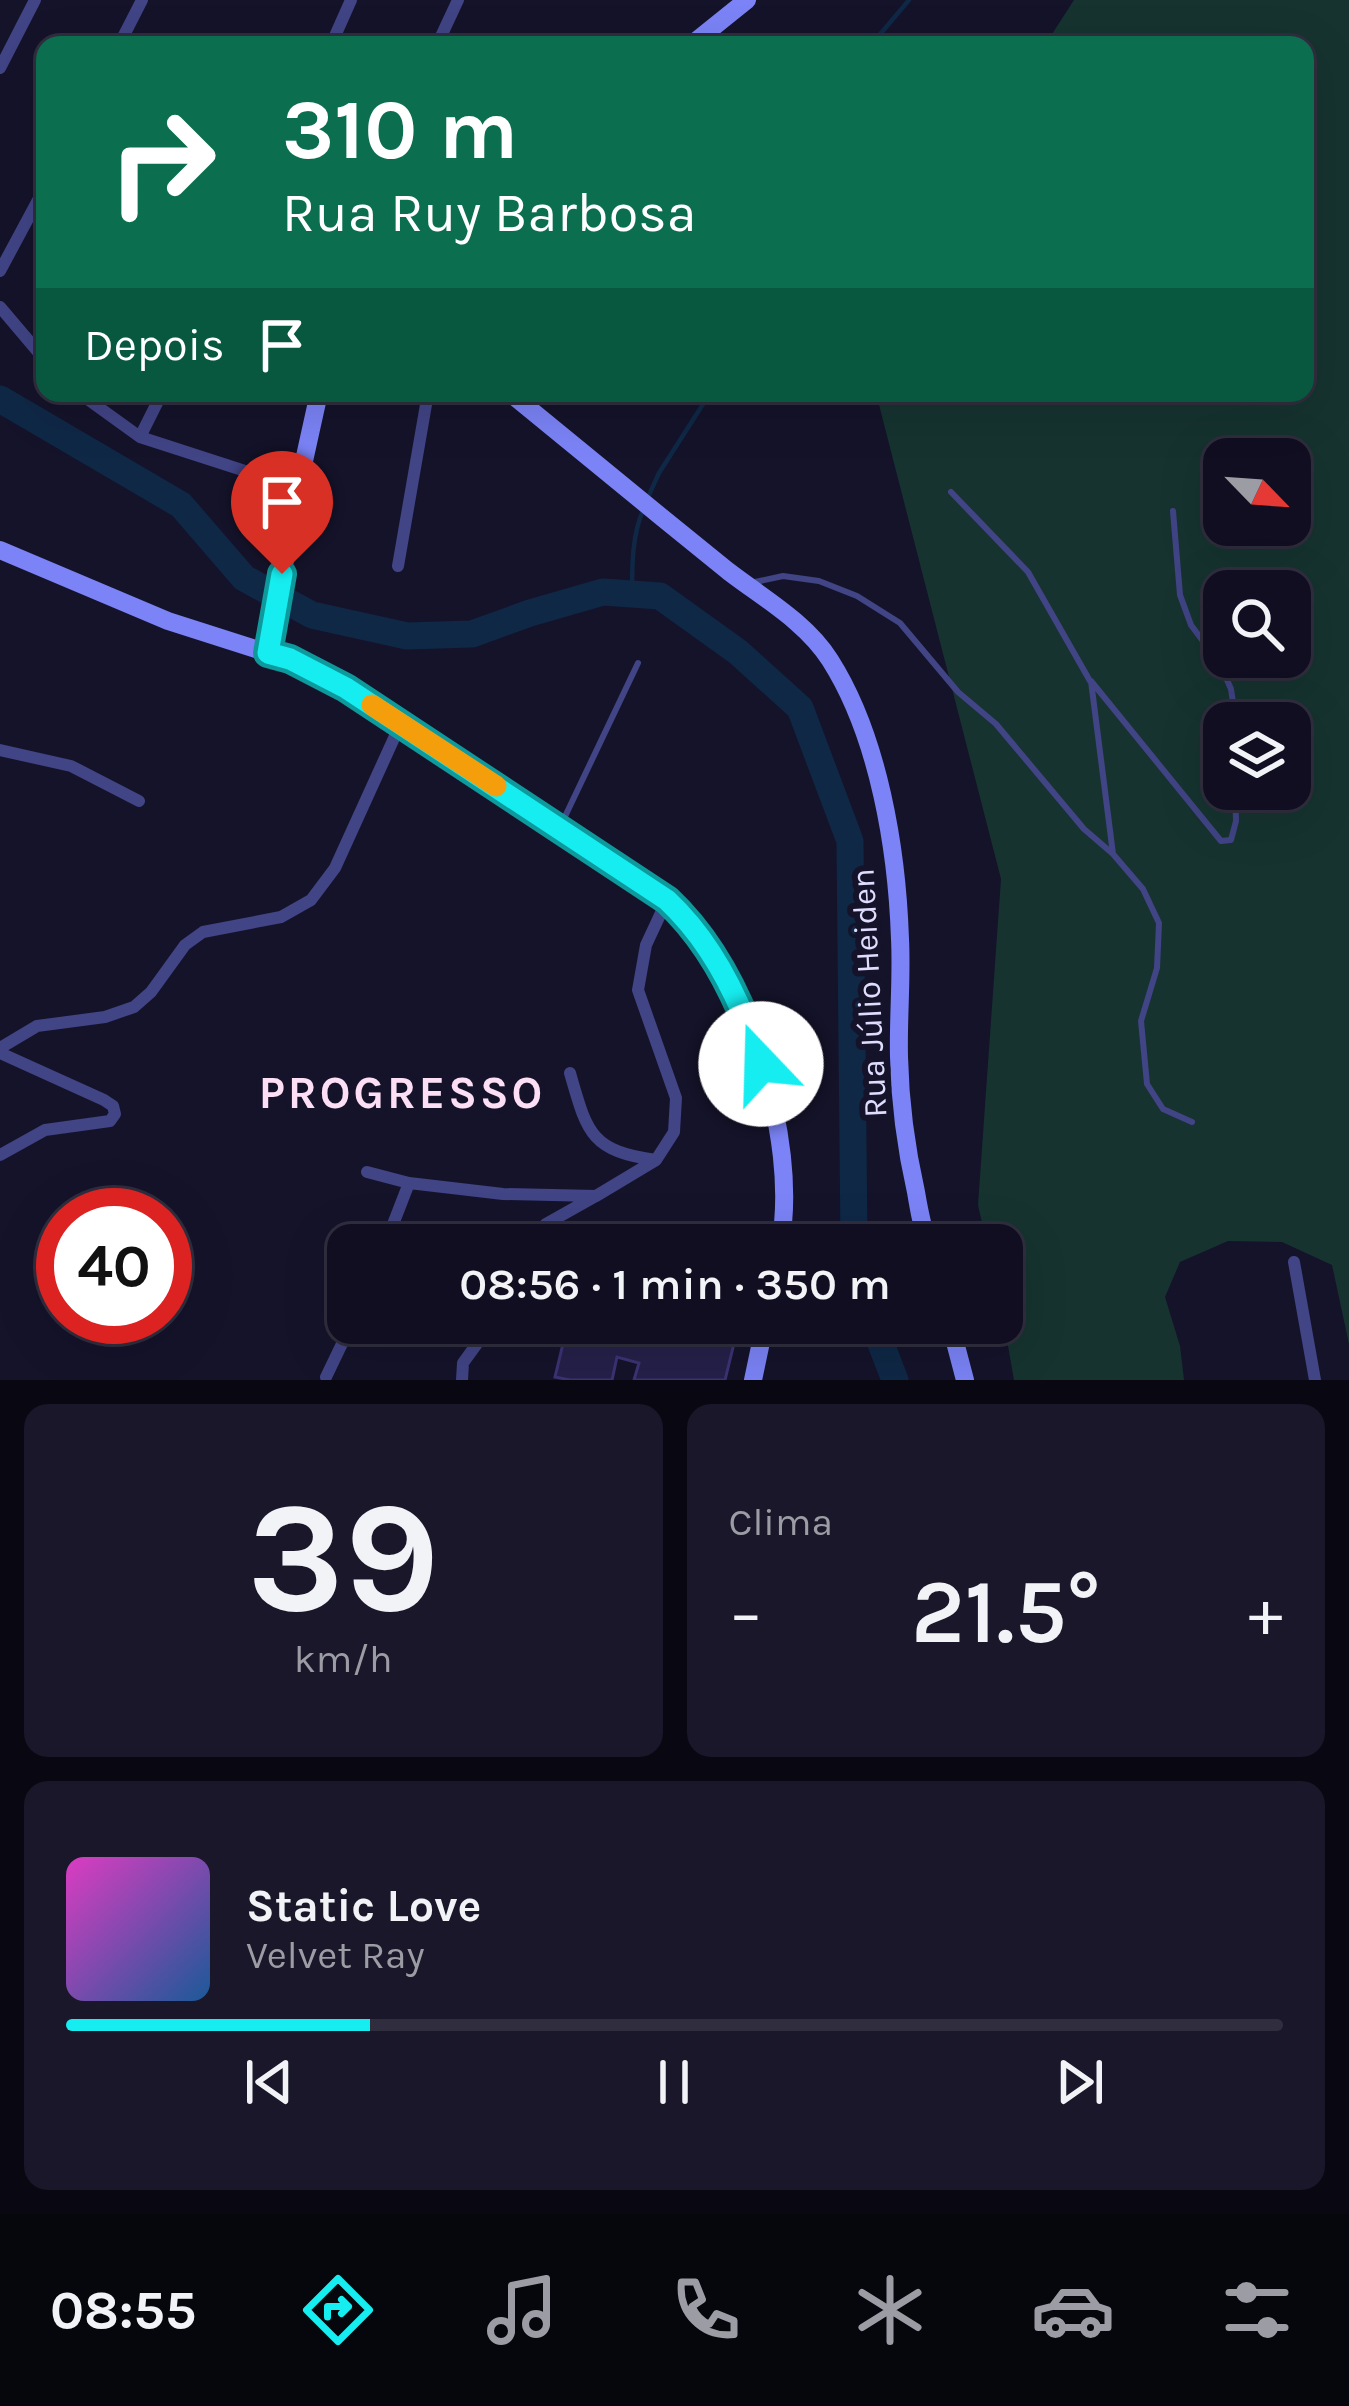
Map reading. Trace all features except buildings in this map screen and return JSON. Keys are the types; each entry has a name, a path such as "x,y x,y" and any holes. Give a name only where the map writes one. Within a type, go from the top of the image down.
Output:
{"street":[{"path":"0,68 34,0"},
{"path":"124,36 142,0"},
{"path":"335,36 351,0"},
{"path":"441,36 458,0"},
{"path":"703,36 747,0"},
{"path":"0,272 36,204"},
{"path":"0,308 36,350"},
{"path":"91,402 140,437 298,488"},
{"path":"140,437 158,402"},
{"path":"268,653 317,402"},
{"path":"398,566 426,402"},
{"name":"Rua Júlio Heiden","path":"521,402 800,626 828,656 852,699 890,837 899,911 901,1095 923,1224"},
{"path":"0,550 168,621 290,659 346,688 667,900 687,919 722,970 751,1031 771,1096 783,1168 784,1224"},
{"path":"0,1051 37,1026 105,1017 134,1007 185,945 202,932 281,916 311,899 334,868 400,725"},
{"path":"0,750 71,766 139,801"},
{"path":"546,1224 656,1160 674,1132 676,1098 638,990 646,945 667,900"},
{"path":"0,1051 104,1100 115,1114 110,1121 45,1130 0,1155"},
{"path":"571,1072 584,1121 601,1143 622,1155 656,1160"},
{"path":"367,1172 410,1183 503,1194 596,1196"},
{"path":"393,1224 410,1183"},
{"path":"1294,1262 1315,1380"},
{"path":"326,1377 342,1344"},
{"path":"462,1380 463,1363 477,1344"},
{"path":"752,1380 760,1344"},
{"path":"956,1344 965,1380"}],"lane":[{"path":"950,492 1028,572 1091,682 1221,841 1231,840 1235,810"},
{"path":"1173,512 1180,595 1191,626 1220,664 1233,702"},
{"path":"745,584 783,576 819,580 857,596 900,623 958,692 996,724 1084,829 1143,889 1159,923 1157,968 1142,1022 1147,1084 1163,1109 1192,1122"},
{"path":"560,827 638,663"},
{"path":"1091,682 1113,854"}],"green space":[{"path":"1074,0 1349,0 1349,1344 1332,1265 1282,1242 1228,1241 1180,1262 1165,1297 1180,1346 1184,1380 1014,1380 1008,1344 1023,1344 1023,1224 982,1224 978,1205 1001,879 878,402 1314,402 1314,36 1051,36"}],"waterway":[{"path":"879,36 909,0"},
{"path":"0,399 181,505 244,578 312,615 407,636 472,634 603,592 660,596 738,652 800,708 850,841 854,1224"},
{"path":"648,497 704,402"},
{"path":"632,594 635,539 644,508"},
{"path":"881,1344 895,1380"}],"slow traffic":[{"path":"372,705 496,786"}],"district":[{"name":"PROGRESSO","path":"402,1093"}],"route":[{"path":"282,574 268,653 346,688 667,900 687,919 722,970 761,1064"}]}
